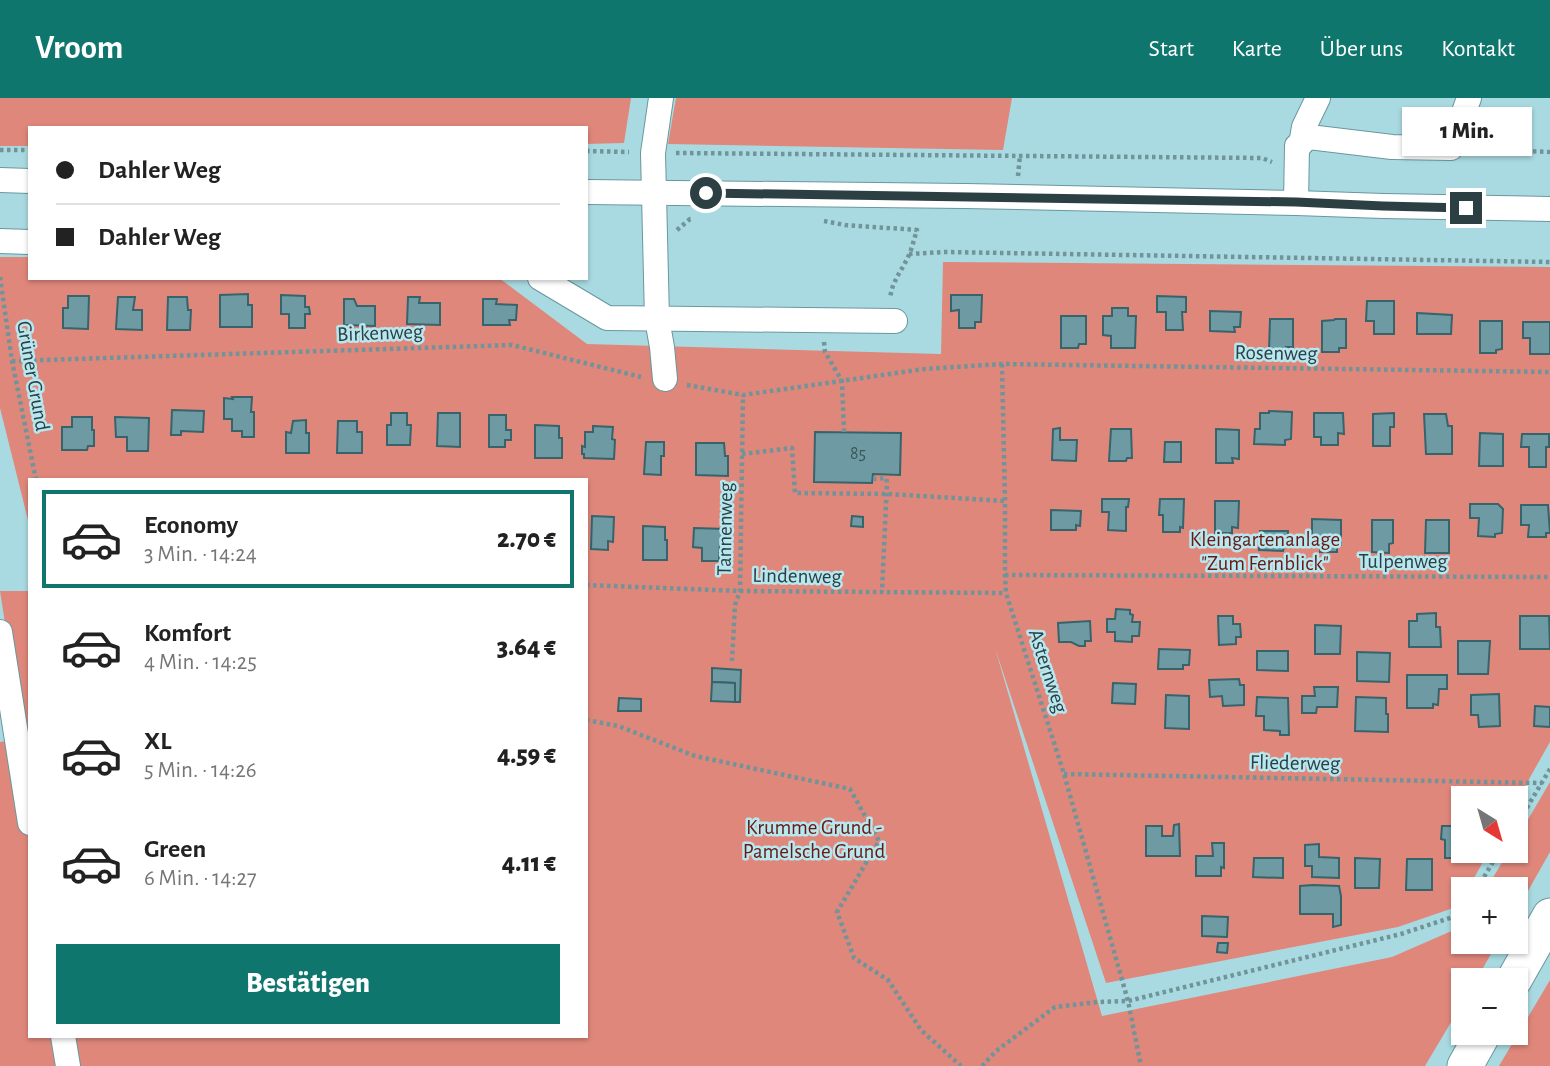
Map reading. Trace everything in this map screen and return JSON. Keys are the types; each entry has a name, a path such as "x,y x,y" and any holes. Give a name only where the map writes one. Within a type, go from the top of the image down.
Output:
{"highway":[{"path":"1521,968 1550,916"},
{"path":"1465,1066 1477,1045"}],"street":[{"path":"661,98 653,153 657,319 665,379"},
{"path":"1301,144 1304,127 1318,98"},
{"path":"1296,202 1297,146 1309,137 1391,147 1451,148 1469,98"},
{"path":"0,180 28,180"},
{"path":"588,192 1296,202 1397,207 1550,209"},
{"path":"0,241 28,242"},
{"path":"543,280 607,318 895,321"},
{"path":"0,632 28,810"},
{"path":"63,1038 68,1066"}],"path":[{"path":"1451,148 1550,152"},
{"path":"0,150 28,150"},
{"path":"588,151 1262,158 1296,171"},
{"path":"655,251 664,253 673,233 690,219 704,219"},
{"path":"821,220 845,225 917,230 901,271 891,285"},
{"path":"909,254 944,252 1550,262"},
{"name":"Grüner Grund","path":"0,277 12,362 36,478"},
{"path":"823,321 825,352 842,381 844,432"},
{"name":"Birkenweg","path":"12,362 512,345 649,380 665,379 743,396 842,381"},
{"name":"Rosenweg","path":"842,381 924,369 1003,364 1550,372"},
{"name":"Asternweg","path":"1003,364 1006,593 1064,774 1128,1001 1141,1066"},
{"name":"Tannenweg","path":"732,661 735,605 740,591 743,396"},
{"path":"742,454 792,448 795,493 888,494 1005,501"},
{"path":"873,479 886,478 888,494 882,593"},
{"name":"Tulpenweg","path":"1004,575 1550,578"},
{"name":"Lindenweg","path":"588,585 740,591 1006,593"},
{"path":"588,720 618,726 695,755 850,789 879,841 837,912 854,958 888,980 921,1030 961,1066"},
{"path":"1528,806 1550,769"},
{"name":"Fliederweg","path":"1064,774 1542,783"},
{"path":"982,1066 1055,1007 1128,1001 1401,934 1451,918"}],"green space":[{"path":"0,98 631,98 624,143 588,144 588,126 28,126 28,146 0,146"},
{"path":"676,98 1012,98 1003,150 668,144"},
{"name":"Kleingartenanlage \"Zum Fernblick\"","path":"0,257 28,257 28,280 502,280 587,344 941,354 943,262 1550,267 1550,742 1525,786 1451,786 1451,863 1482,863 1475,877 1451,877 1451,909 1398,927 1106,983 995,648 1102,1016 1392,957 1451,931 1451,954 1491,954 1483,968 1451,968 1451,1022 1425,1066 0,1066 0,742 23,739 0,591 28,591 28,1038 588,1038 588,478 28,478 28,520 0,408"},
{"path":"1550,782 1550,852 1528,891 1528,877 1493,877 1502,863 1528,863 1528,820"},
{"path":"1550,980 1550,1066 1499,1066 1511,1045 1528,1045 1528,1017"}],"building":[{"path":"248,294 248,305 252,305 252,327 220,327 220,295"},
{"path":"281,295 305,296 305,307 309,307 310,314 305,314 305,328 289,328 289,314 281,314"},
{"path":"951,295 982,295 981,322 975,322 975,328 959,328 959,310 951,311"},
{"path":"68,296 89,296 88,329 63,328 63,308 68,308"},
{"path":"1157,296 1186,297 1186,312 1182,312 1183,330 1166,330 1166,312 1157,312"},
{"path":"118,297 135,297 133,310 142,310 142,330 116,329"},
{"path":"168,297 187,297 188,310 191,310 190,330 167,330"},
{"path":"408,297 420,297 419,303 440,303 440,325 407,324"},
{"path":"344,299 354,299 357,306 375,306 375,326 344,325"},
{"path":"483,299 497,299 496,304 517,305 516,320 509,320 510,325 483,325"},
{"path":"1367,301 1394,301 1394,334 1374,334 1374,321 1366,321"},
{"path":"1112,308 1128,308 1128,316 1136,316 1135,348 1111,348 1111,336 1103,335 1103,316 1112,316"},
{"path":"1210,311 1241,312 1240,327 1234,327 1235,332 1210,331"},
{"path":"1417,313 1452,315 1451,334 1417,334"},
{"path":"1061,316 1086,316 1086,344 1079,344 1078,348 1061,348"},
{"path":"1270,319 1293,319 1293,347 1286,347 1286,351 1269,351"},
{"path":"1346,319 1346,348 1339,348 1339,352 1322,352 1322,321"},
{"path":"1480,321 1502,321 1502,349 1496,350 1496,353 1480,353"},
{"path":"1523,322 1550,322 1550,354 1530,354 1530,338 1523,338"},
{"path":"232,397 252,397 254,437 242,437 242,431 232,431 232,419 224,419 224,398 233,399"},
{"path":"172,410 204,411 203,432 181,431 181,435 171,435"},
{"path":"1292,412 1291,439 1285,440 1285,445 1254,444 1255,429 1260,429 1260,413"},
{"path":"391,413 407,413 407,425 411,425 410,445 387,445 387,425 391,425"},
{"path":"438,413 460,413 460,447 437,446"},
{"path":"1314,413 1343,413 1344,434 1338,433 1338,445 1321,445 1321,437 1314,437"},
{"path":"1394,413 1394,427 1390,427 1390,446 1373,446 1373,414"},
{"path":"1424,414 1446,414 1448,426 1452,426 1452,454 1426,454"},
{"path":"489,415 506,415 506,430 511,430 511,440 505,440 505,447 489,447"},
{"path":"72,417 92,417 94,446 88,446 87,450 62,450 62,427 72,427"},
{"path":"115,417 149,418 148,451 127,451 127,437 116,437"},
{"path":"306,420 309,453 286,453 286,432 291,433 293,421"},
{"path":"338,421 357,421 357,432 362,432 362,453 337,453"},
{"path":"535,425 559,426 562,458 535,458"},
{"path":"593,426 613,427 614,459 584,458 582,446 585,447 585,432 593,432"},
{"path":"1060,428 1060,440 1077,440 1076,461 1052,460 1053,429"},
{"path":"1111,429 1131,429 1132,458 1127,458 1126,461 1109,461"},
{"path":"1216,429 1239,430 1239,459 1232,458 1233,463 1216,463"},
{"path":"815,432 901,433 900,475 873,474 872,483 814,482"},
{"path":"1480,433 1503,434 1503,466 1479,466"},
{"path":"1522,434 1549,434 1546,467 1529,467 1529,447 1521,447"},
{"path":"646,442 664,442 661,475 644,474"},
{"path":"1165,442 1181,442 1181,462 1164,462"},
{"path":"696,443 724,443 725,456 728,456 728,476 696,475"},
{"path":"1102,499 1129,499 1126,507 1126,531 1108,530 1109,512 1102,512"},
{"path":"1160,499 1184,499 1183,528 1180,527 1180,532 1163,532 1163,515 1159,515"},
{"path":"1215,501 1239,501 1238,528 1232,527 1232,533 1215,533"},
{"path":"1470,504 1498,504 1503,509 1502,533 1495,534 1495,537 1478,536 1479,518 1470,518"},
{"path":"1521,505 1548,505 1550,533 1546,533 1546,537 1528,537 1529,525 1521,525"},
{"path":"1051,510 1081,511 1080,526 1076,525 1076,530 1051,530"},
{"path":"592,516 614,517 613,542 608,541 608,550 591,549"},
{"path":"852,516 863,517 863,527 851,526"},
{"path":"1312,519 1341,520 1341,545 1337,546 1337,552 1320,552 1320,542 1312,542"},
{"path":"1372,520 1393,520 1393,543 1389,544 1389,553 1372,552"},
{"path":"1426,520 1449,520 1449,553 1425,553"},
{"path":"643,526 665,527 667,560 643,560"},
{"path":"694,528 726,529 726,543 720,543 719,561 702,561 702,548 693,547"},
{"path":"1260,531 1288,531 1288,547 1284,547 1283,551 1259,550"},
{"path":"1116,609 1130,610 1133,615 1132,622 1140,622 1139,636 1132,636 1132,642 1115,641 1115,632 1107,632 1107,619 1115,619"},
{"path":"1436,613 1441,647 1409,647 1409,621 1417,621 1417,614"},
{"path":"1218,616 1233,616 1233,624 1240,624 1241,637 1236,637 1236,644 1219,645"},
{"path":"1520,616 1549,616 1550,649 1520,649"},
{"path":"1090,621 1091,641 1085,641 1085,646 1059,642 1058,623"},
{"path":"1315,625 1341,626 1340,654 1315,654"},
{"path":"1458,641 1490,641 1488,674 1458,674"},
{"path":"1159,649 1190,650 1189,665 1183,665 1183,669 1158,669"},
{"path":"1257,651 1288,651 1288,671 1257,670"},
{"path":"1357,652 1390,653 1389,682 1357,681"},
{"path":"712,668 741,670 740,702 735,702 735,683 712,682"},
{"path":"1407,675 1447,675 1447,689 1439,689 1438,705 1433,704 1433,708 1407,708"},
{"path":"1239,679 1240,685 1244,685 1244,705 1223,706 1222,696 1210,697 1209,680"},
{"path":"712,682 735,683 735,702 711,701"},
{"path":"1113,683 1136,684 1135,704 1112,703"},
{"path":"1314,687 1338,687 1337,707 1317,707 1316,713 1302,713 1302,696 1315,696"},
{"path":"1499,694 1500,726 1479,727 1478,715 1471,715 1471,695"},
{"path":"1166,695 1189,696 1189,729 1165,728"},
{"path":"1257,697 1288,698 1289,735 1280,735 1280,731 1264,730 1264,716 1256,716"},
{"path":"1356,697 1386,698 1388,732 1355,731"},
{"path":"619,698 641,699 641,711 618,711"},
{"path":"1535,706 1550,707 1550,727 1534,726"},
{"path":"1179,824 1180,856 1146,856 1146,826 1162,826 1162,836 1173,836 1174,825"},
{"path":"1442,826 1451,826 1451,858 1445,858 1445,840 1441,839"},
{"path":"1212,843 1224,843 1224,868 1221,867 1221,876 1196,876 1196,856 1213,856"},
{"path":"1319,844 1319,857 1339,858 1339,878 1312,877 1312,866 1305,866 1305,845"},
{"path":"1254,858 1283,858 1283,878 1253,877"},
{"path":"1355,858 1380,859 1379,888 1355,888"},
{"path":"1407,859 1432,859 1432,890 1406,890"},
{"path":"1300,886 1339,886 1341,925 1333,927 1333,914 1300,914"},
{"path":"1202,916 1228,917 1227,937 1202,936"},
{"path":"1218,943 1228,943 1227,953 1217,952"}],"route":[{"path":"706,193 1296,202 1466,208"}],"park label":[{"name":"Krumme Grund - Pamelsche Grund","path":"814,839"}]}
